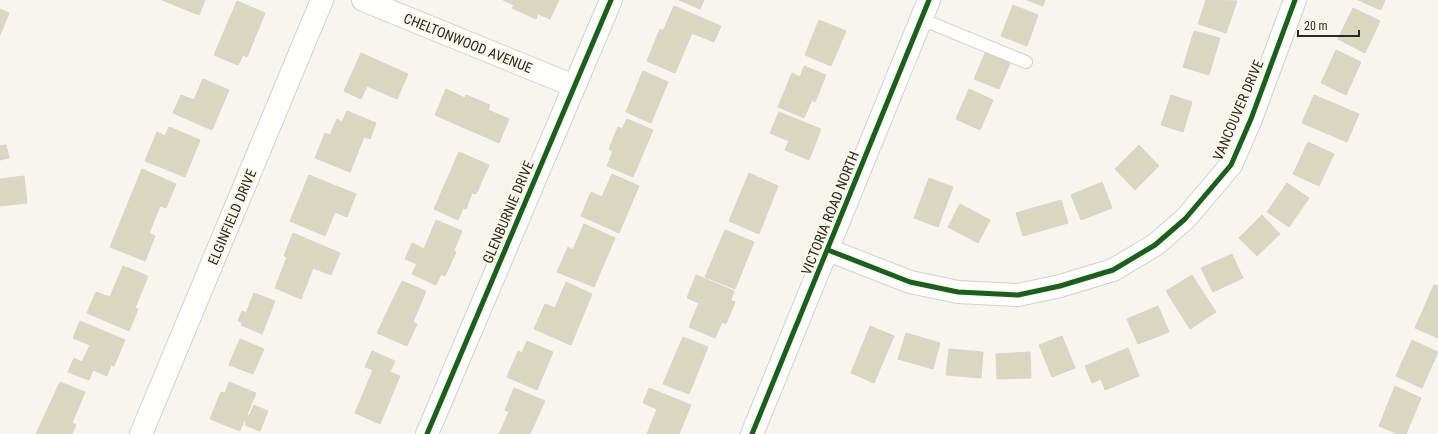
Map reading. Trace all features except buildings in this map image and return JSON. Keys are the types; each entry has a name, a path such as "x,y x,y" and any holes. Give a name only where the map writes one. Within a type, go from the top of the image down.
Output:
{"street":[{"name":"ELGINFIELD DRIVE","path":"141,434 322,0"},
{"name":"CHELTONWOOD AVENUE","path":"363,0 574,86"},
{"name":"GLENBURNIE DRIVE","path":"428,434 611,0"},
{"name":"VANCOUVER DRIVE","path":"828,250 910,282 958,292 1018,295 1060,286 1113,270 1155,245 1185,220 1231,165 1251,119 1295,0"},
{"name":"VICTORIA ROAD NORTH","path":"752,434 925,10"}],"lane":[{"path":"925,10 1026,62"}],"cycle path":[{"path":"427,434 611,0"},
{"path":"752,434 929,0"},
{"path":"828,250 910,282 958,292 1018,295 1060,286 1113,270 1155,245 1185,219 1231,165 1251,119 1295,0"}]}
